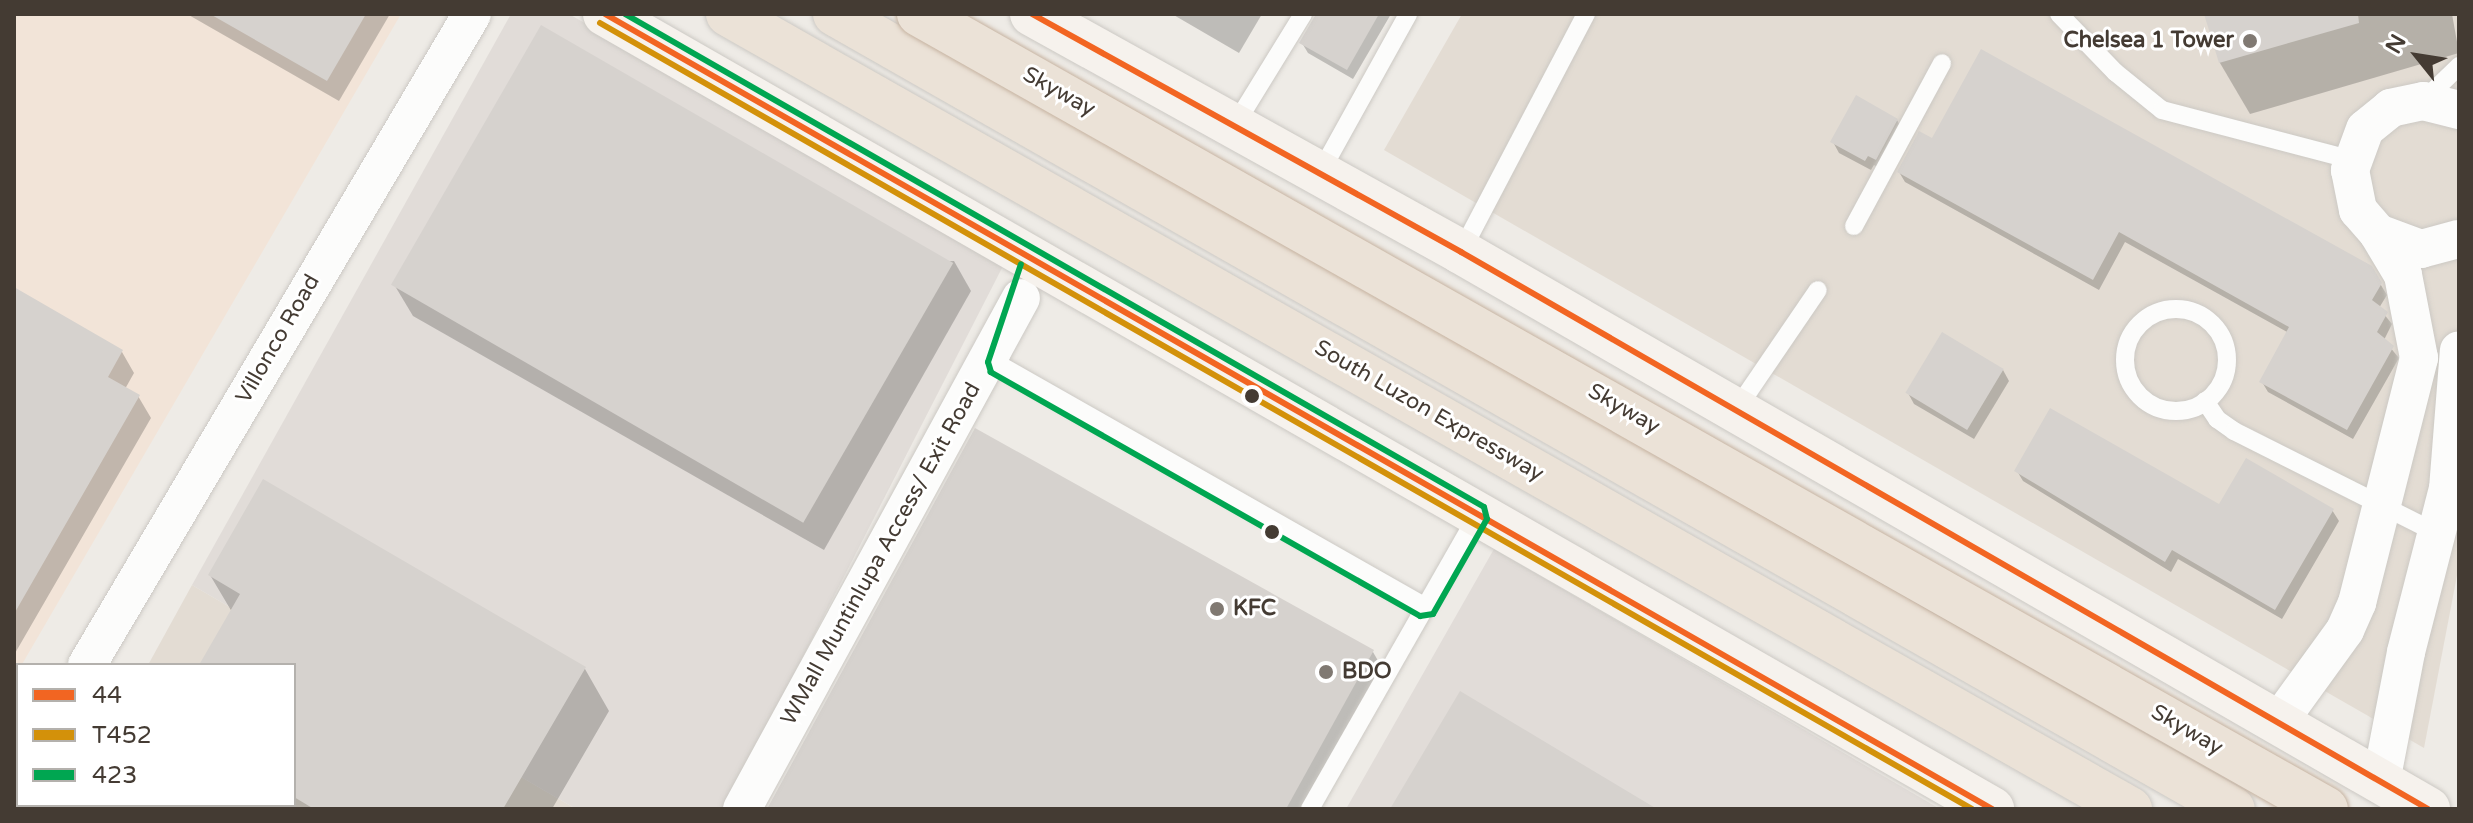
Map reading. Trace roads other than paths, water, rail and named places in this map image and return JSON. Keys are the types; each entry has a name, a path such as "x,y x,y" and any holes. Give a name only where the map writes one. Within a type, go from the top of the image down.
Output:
{"highway":[{"name":"South Luzon Expressway","path":"728,14 2130,809"},
{"name":"Skyway","path":"835,14 2233,809"},
{"name":"Skyway","path":"919,14 2326,809"},
{"path":"952,14 1071,81 1217,142 2347,809"}],"main road":[{"path":"605,14 1027,279 1478,515 1992,809"},
{"path":"1036,15 1217,142 1320,173 2428,809"}],"street":[{"name":"Villonco Road","path":"88,663 472,14"},
{"path":"2381,782 2455,454 2445,358 2403,275 2354,200 2352,160 2373,121 2391,108 2441,106"},
{"path":"2378,233 2421,249 2459,239"},
{"name":"WMall Muntinlupa Access/ Exit Road","path":"742,809 1027,279"},
{"path":"2277,724 2345,630 2386,503 2445,358"}],"lane":[{"path":"1217,142 1303,14"},
{"path":"1320,173 1408,14"},
{"path":"1461,252 1586,14"},
{"path":"2059,14 2115,72 2162,110 2352,160"},
{"path":"1854,226 1942,63"},
{"path":"2441,106 2459,66"},
{"path":"1027,279 998,364 1425,607"},
{"path":"1735,411 1818,290"},
{"path":"2179,309 2201,315 2217,330 2227,362 2220,384 2205,401 2173,411 2151,405 2134,390 2126,369 2127,347 2146,319 2179,309"},
{"path":"2205,401 2217,419 2234,431 2386,503 2435,532"},
{"path":"1310,809 1478,515"}],"place":[{"name":"Chelsea 1 Tower","path":"2250,41"},
{"name":"KFC","path":"1217,609"},
{"name":"BDO","path":"1326,672"}]}
